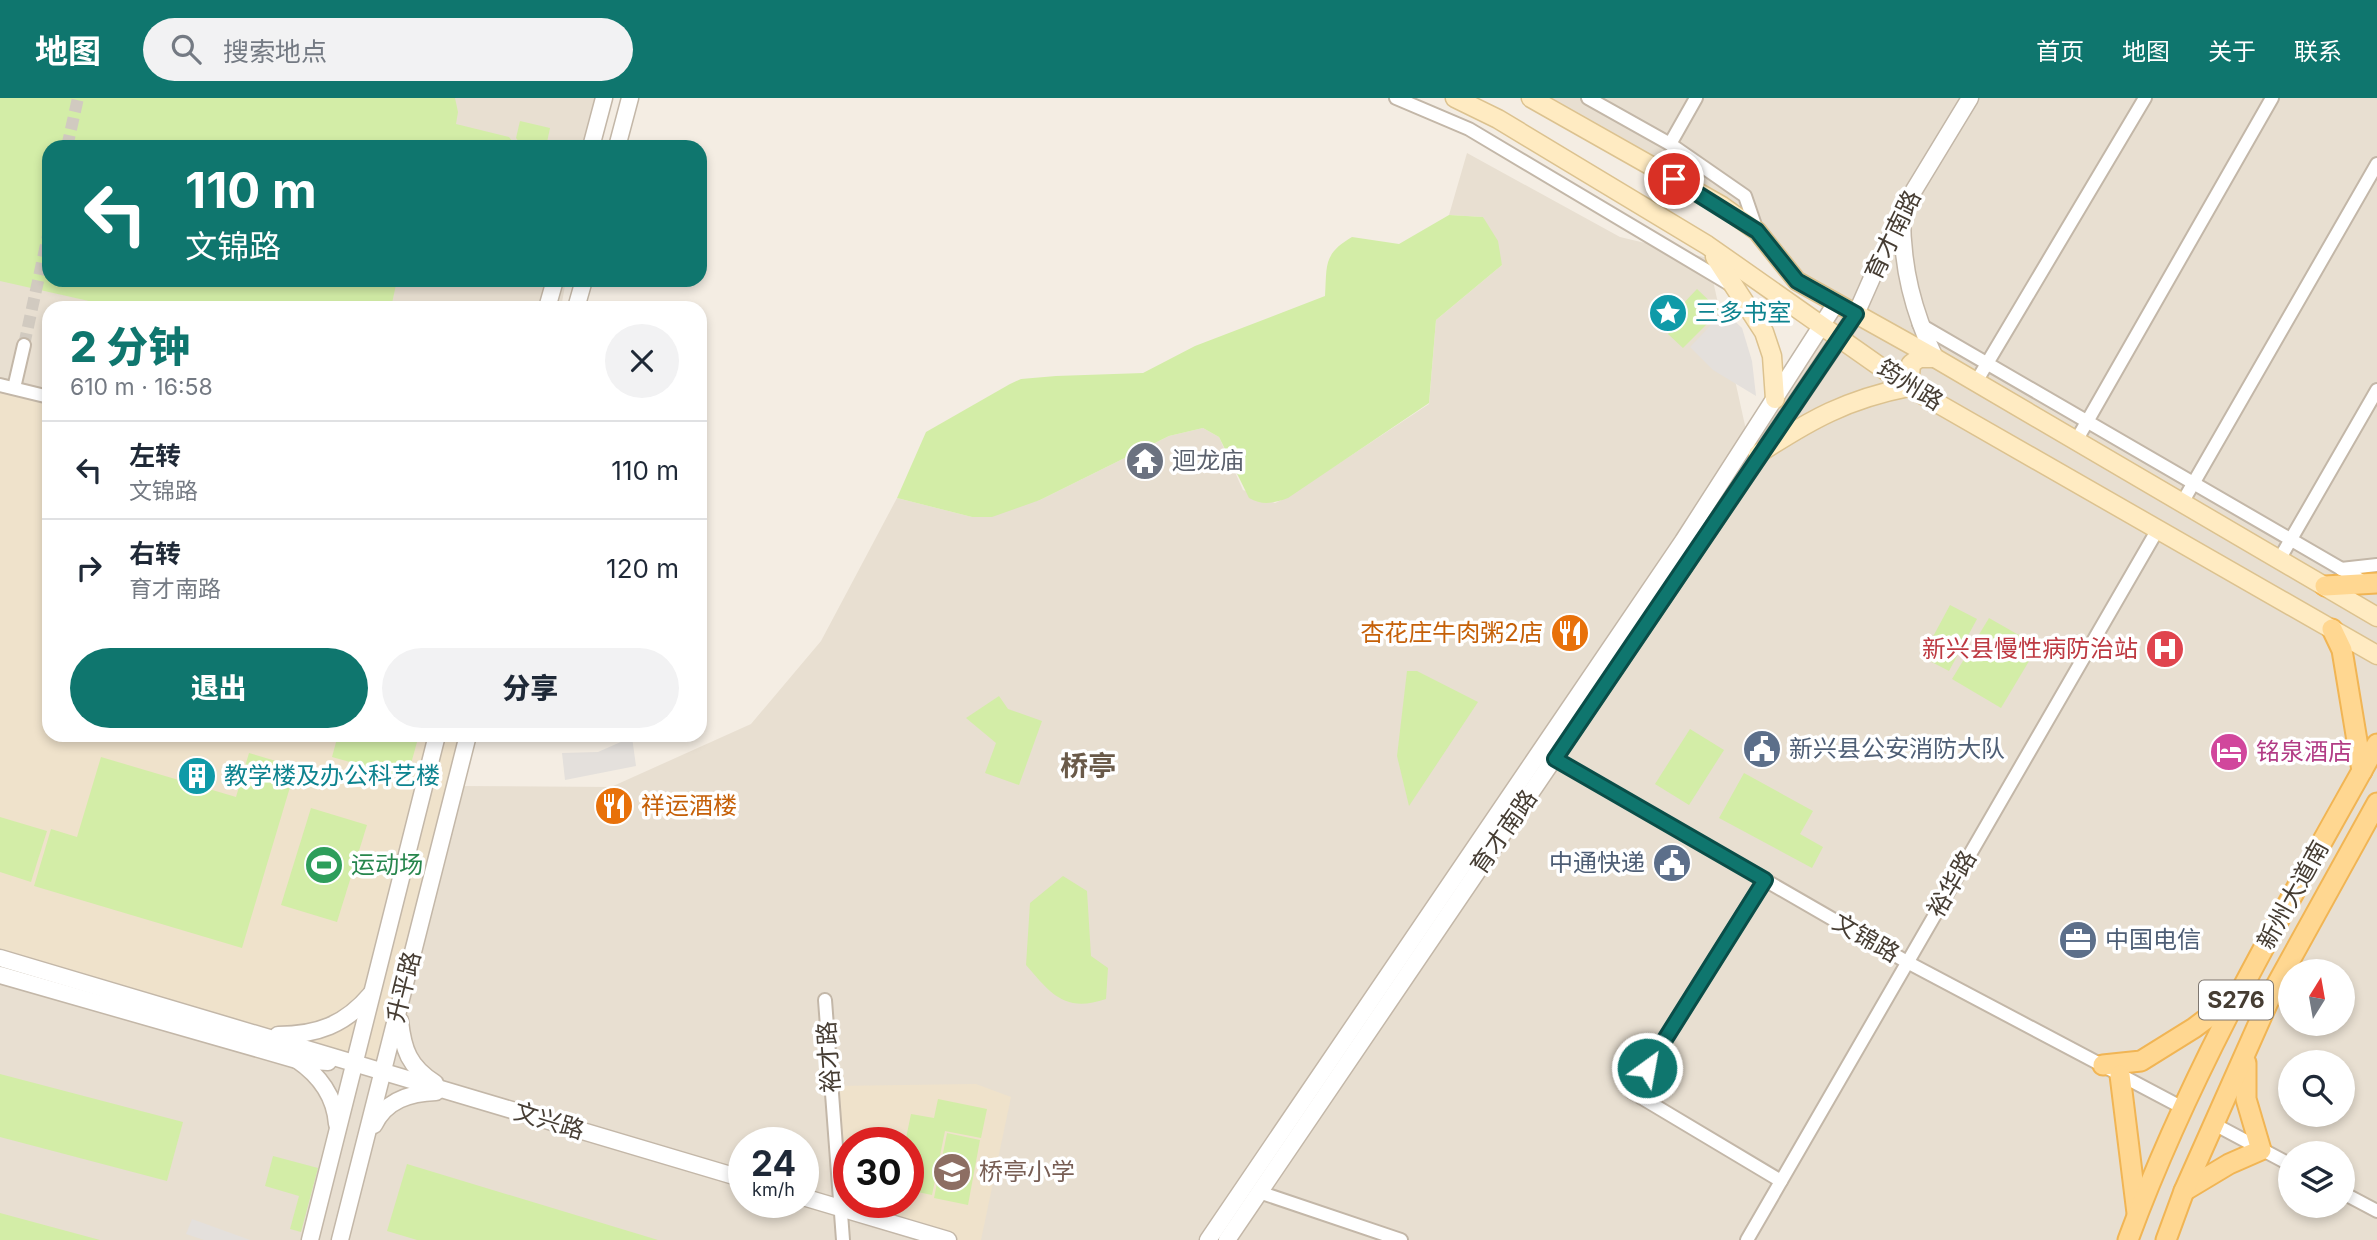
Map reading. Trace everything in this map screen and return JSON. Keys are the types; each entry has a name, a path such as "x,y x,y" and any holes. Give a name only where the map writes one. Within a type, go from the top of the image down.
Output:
{"main road":[{"name":"筠州路","path":"1455,98 1498,119 1707,245 1909,387 2377,655"},
{"name":"筠州路","path":"1531,98 1722,206 1757,231 1797,281 1935,358 2377,617"},
{"path":"1707,245 1764,332 1772,356 1775,399"},
{"path":"1758,454 1815,417 1881,393 1909,387 1911,364 1919,358 1935,358"},
{"path":"2325,586 2374,582"},
{"path":"2332,628 2342,650 2362,771"},
{"name":"新州大道南","path":"2128,1240 2183,1108 2238,996 2377,744"},
{"name":"新州大道南","path":"2166,1240 2184,1191 2273,991 2377,803"},
{"path":"2102,1065 2141,1061 2238,996"},
{"path":"2184,1191 2229,1164 2261,1150 2246,1099 2247,1050"},
{"path":"2120,1075 2137,1216"}],"street":[{"path":"593,140 604,98"},
{"path":"619,140 630,98"},
{"path":"1396,98 1469,129 1738,290"},
{"path":"1588,98 1670,144 1745,196 1757,231"},
{"path":"1670,144 1696,98"},
{"name":"育才南路","path":"1227,1240 1555,759 1758,454 1856,314 1902,210 1969,98"},
{"path":"1976,382 2144,98"},
{"path":"2076,441 2272,98"},
{"path":"2182,503 2377,164"},
{"path":"1902,210 1903,261 1919,324 1935,358"},
{"name":"育才南路","path":"1208,1240 1683,541 1836,303"},
{"path":"1919,324 2341,569 2374,582"},
{"path":"14,388 24,345"},
{"path":"0,385 42,395"},
{"path":"2279,560 2377,390"},
{"name":"裕华路","path":"1747,1240 2158,529"},
{"path":"2341,569 2377,565"},
{"name":"升平路","path":"310,1240 436,742"},
{"name":"升平路","path":"340,1240 466,742"},
{"name":"文锦路","path":"1555,759 1907,962 2183,1108"},
{"path":"1765,880 1632,1092 1781,1181"},
{"name":"文兴路","path":"0,958 728,1174"},
{"name":"文兴路","path":"0,975 297,1060 355,1063"},
{"path":"260,1035 317,1032 338,1025 372,992"},
{"name":"裕才路","path":"825,1000 835,1127"},
{"path":"399,1005 402,1046 411,1064 449,1091"},
{"path":"297,1060 327,1090 336,1113 337,1132"},
{"path":"364,1146 378,1115 390,1104 405,1095 449,1091"},
{"path":"2214,1124 2278,1158"},
{"path":"1259,1192 1401,1240"},
{"path":"2355,1199 2377,1211"},
{"name":"裕才路","path":"841,1218 842,1240"},
{"path":"874,1218 948,1240"}],"shaded area":[{"path":"0,98 599,98 591,140 42,140 42,287 565,287 562,301 42,301 42,395 0,385"},
{"path":"1542,98 2377,98 2377,1240 0,1240 0,958 455,786 611,787 751,724 821,641 897,498 972,517 1040,500 1169,436 1203,428 1219,437 1243,490 1275,503 1288,497 1429,404 1436,320 1502,265 1483,217 1449,215 1467,153 1620,237 1708,258 1750,448 1845,305 1780,262 1712,192"},
{"path":"1724,311 1742,328 1752,361 1756,396 1713,370 1690,347"},
{"path":"0,385 42,395 42,742 466,742 383,1071 0,958"},
{"path":"621,742 633,742 636,766 565,780 562,753 598,752"},
{"name":"桥亭小学","path":"976,1084 1011,1097 981,1240 948,1240 874,1218 924,1218 924,1127 834,1127 831,1086"},
{"path":"192,1219 250,1240 204,1240 186,1234"}],"green space":[{"path":"0,98 455,98 458,112 456,124 509,137 511,140 42,140 42,287 396,287 392,301 89,301 0,281"},
{"path":"520,121 550,128 547,140 516,138"},
{"path":"1449,215 1483,217 1498,241 1502,265 1436,320 1429,403 1288,498 1268,503 1249,498 1219,437 1203,428 1169,436 1040,500 992,517 972,517 897,498 926,432 1010,384 1021,379 1056,376 1143,373 1195,346 1325,296 1328,261 1336,249 1352,237 1399,244"},
{"path":"1697,289 1720,311 1683,348 1668,334 1686,315 1679,308"},
{"path":"1950,605 1977,619 1949,671 1922,657"},
{"path":"1989,618 2038,646 2001,708 1952,679"},
{"path":"1407,671 1417,671 1478,702 1409,806 1397,756"},
{"path":"999,696 1008,709 1042,721 1019,785 985,773 996,743 966,718"},
{"path":"1690,729 1724,750 1689,805 1655,784"},
{"path":"336,742 417,742 407,778 332,757"},
{"path":"249,753 296,767 242,948 34,886 51,829 77,837 101,757 236,797"},
{"path":"1744,773 1813,811 1800,834 1823,847 1812,868 1719,818"},
{"name":"运动场","path":"311,808 367,825 337,922 281,905"},
{"path":"0,817 47,831 31,882 0,872"},
{"path":"1063,876 1087,891 1091,956 1108,968 1106,999 1080,1004 1069,1002 1051,992 1026,965 1030,903"},
{"path":"0,1074 183,1122 167,1181 0,1137"},
{"path":"938,1099 987,1109 981,1138 945,1131 932,1195 924,1193 924,1127 908,1127 911,1114 934,1118"},
{"path":"947,1133 980,1140 968,1205 934,1198"},
{"path":"273,1156 318,1168 301,1232 290,1229 299,1196 265,1186"},
{"path":"407,1164 658,1240 417,1240 387,1231"},
{"path":"0,1213 100,1240 0,1240"}],"tunnel":[{"path":"69,140 78,98"},
{"path":"24,345 42,263"}],"place":[{"name":"三多书室","path":"1668,313"},
{"name":"迴龙庙","path":"1145,461"},
{"name":"杏花庄牛肉粥2店","path":"1570,633"},
{"name":"新兴县慢性病防治站","path":"2165,649"},
{"name":"新兴县公安消防大队","path":"1762,749"},
{"name":"铭泉酒店","path":"2229,752"},
{"name":"教学楼及办公科艺楼","path":"197,776"},
{"name":"祥运酒楼","path":"614,806"},
{"name":"中通快递","path":"1672,863"},
{"name":"运动场","path":"324,865"},
{"name":"中国电信","path":"2078,940"},
{"name":"桥亭小学","path":"952,1172"}],"district":[{"name":"桥亭","path":"1088,766"}],"route":[{"path":"1647,1068 1765,880 1555,759 1746,472 1856,314 1797,281 1757,231 1722,206 1674,179"}]}
